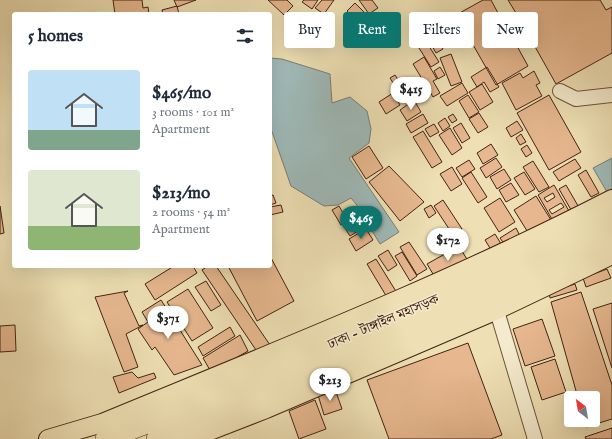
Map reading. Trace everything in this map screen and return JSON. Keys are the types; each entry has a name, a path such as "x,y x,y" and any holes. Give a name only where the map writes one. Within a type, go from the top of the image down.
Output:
{"highway":[{"name":"ঢাকা - টাঙ্গাইল মহাসড়ক","path":"106,439 192,405 382,320 466,285 612,216"},
{"name":"ঢাকা - টাঙ্গাইল মহাসড়ক","path":"157,439 494,301 571,265 612,236"}],"main road":[{"path":"48,439 102,422 423,290 612,199"},
{"path":"571,265 611,258"},
{"path":"189,439 266,409 494,301"}],"lane":[{"path":"560,91 576,99 612,95"},
{"path":"494,301 535,439"}],"water":[{"path":"272,58 282,59 330,74 332,103 350,97 367,111 371,129 369,143 349,158 399,232 380,244 351,198 338,205 324,206 291,186 272,132"},
{"path":"612,158 612,189 607,192 593,168"}],"building":[{"path":"113,0 142,0 143,8 148,7 149,12 115,12"},
{"path":"174,0 196,0 177,7"},
{"path":"268,0 287,0 293,6 287,12 284,12 284,15"},
{"path":"304,0 318,0 312,9 302,2"},
{"path":"322,0 334,0 325,12 321,12 315,8"},
{"path":"359,0 372,0 378,8 372,12 368,12"},
{"path":"483,0 491,0 497,12 482,12 482,48 518,48 528,66 496,85 474,46 474,12 461,12"},
{"path":"508,0 600,0 606,10 612,7 612,53 556,84 536,48 538,48 538,12 515,12"},
{"path":"355,3 364,12 348,12 347,11"},
{"path":"177,6 178,12 162,12 162,10"},
{"path":"419,48 430,48 439,62 431,67"},
{"path":"433,48 442,48 443,49 436,53"},
{"path":"451,54 462,82 451,86 440,58"},
{"path":"424,57 437,79 433,81 440,93 433,97 413,64"},
{"path":"440,67 445,75 438,79 434,71"},
{"path":"487,67 499,87 490,92 484,82 477,87 471,77"},
{"path":"534,71 540,83 536,85 542,96 516,110 502,83 520,73 523,78"},
{"path":"395,75 402,86 397,89 390,78"},
{"path":"462,83 468,93 447,106 440,96"},
{"path":"482,84 493,102 480,110 469,92"},
{"path":"393,93 400,105 386,114 379,102"},
{"path":"468,95 479,112 469,118 459,101"},
{"path":"549,95 581,152 549,170 517,113"},
{"path":"414,100 421,112 407,121 400,110"},
{"path":"479,113 488,127 478,133 469,119"},
{"path":"423,114 428,123 411,133 406,124"},
{"path":"453,114 457,120 452,123 448,117"},
{"path":"445,118 450,126 443,131 438,123"},
{"path":"517,121 523,130 511,137 506,128"},
{"path":"461,123 470,138 462,143 453,128"},
{"path":"434,124 439,132 430,137 425,129"},
{"path":"450,128 462,148 452,155 439,135"},
{"path":"423,131 442,162 432,168 413,137"},
{"path":"521,134 526,142 520,145 516,138"},
{"path":"491,144 498,155 483,164 477,153"},
{"path":"527,145 532,153 526,157 521,149"},
{"path":"369,146 383,168 366,179 352,157"},
{"path":"496,158 502,167 486,178 480,168"},
{"path":"575,159 581,168 559,181 553,172"},
{"path":"469,160 475,169 462,177 456,168"},
{"path":"533,161 549,187 539,192 523,167"},
{"path":"389,166 424,202 400,221 369,182"},
{"path":"452,167 462,184 451,191 440,174"},
{"path":"504,169 511,180 497,189 490,177"},
{"path":"586,170 599,193 591,197 578,175"},
{"path":"471,172 487,197 478,203 462,178"},
{"path":"524,172 535,189 525,195 514,178"},
{"path":"511,183 519,195 506,202 499,190"},
{"path":"554,185 569,211 553,221 538,195","holes":["553,193 555,197 547,202 544,198","561,203 564,207 552,214 549,210"]},
{"path":"566,185 581,211 574,215 559,189"},
{"path":"272,195 276,203 272,204"},
{"path":"536,196 551,220 529,234 514,210"},
{"path":"500,198 515,222 499,232 484,208"},
{"path":"443,200 462,229 453,235 434,206"},
{"path":"281,205 283,212 272,215 272,207"},
{"path":"431,205 436,213 429,218 424,209"},
{"path":"0,206 4,233 0,234"},
{"path":"339,206 343,213 354,206 358,214 341,225 332,210"},
{"path":"360,215 366,226 350,236 343,225"},
{"path":"516,228 520,236 505,245 500,238"},
{"path":"366,229 373,240 356,251 349,239"},
{"path":"495,234 503,247 493,253 485,240"},
{"path":"409,242 427,269 417,275 400,247"},
{"path":"459,246 468,261 436,279 427,264"},
{"path":"388,250 397,265 388,271 378,256"},
{"path":"402,252 417,276 410,281 395,256"},
{"path":"376,259 397,293 388,299 367,264"},
{"path":"272,260 294,301 257,321 229,268 272,268"},
{"path":"171,268 194,268 197,273 155,300 145,284"},
{"path":"205,268 217,268 270,345 258,353 202,270"},
{"path":"607,269 611,278 586,287 583,278"},
{"path":"206,281 221,305 211,311 195,287"},
{"path":"575,284 577,290 550,298 549,292"},
{"path":"188,289 213,328 192,341 167,302"},
{"path":"128,291 124,293 139,326 143,325 126,334 138,367 124,372 95,297"},
{"path":"581,292 612,385 612,419 600,423 600,391 576,391 551,302"},
{"path":"161,300 202,365 174,375 155,347 152,350 138,329 148,322 142,312"},
{"path":"612,303 612,368 593,309"},
{"path":"542,319 555,356 525,366 513,329"},
{"path":"15,325 16,351 0,352 0,326"},
{"path":"230,327 235,336 203,356 198,347"},
{"path":"240,335 248,351 211,372 203,358"},
{"path":"468,343 502,435 491,439 389,439 367,380"},
{"path":"555,359 566,391 542,400 531,367"},
{"path":"132,372 138,378 154,373 156,378 119,393 113,377"},
{"path":"335,389 342,409 324,415 318,395"},
{"path":"315,400 326,429 299,439 289,411"},
{"path":"612,428 612,439 586,439 585,437"}]}
